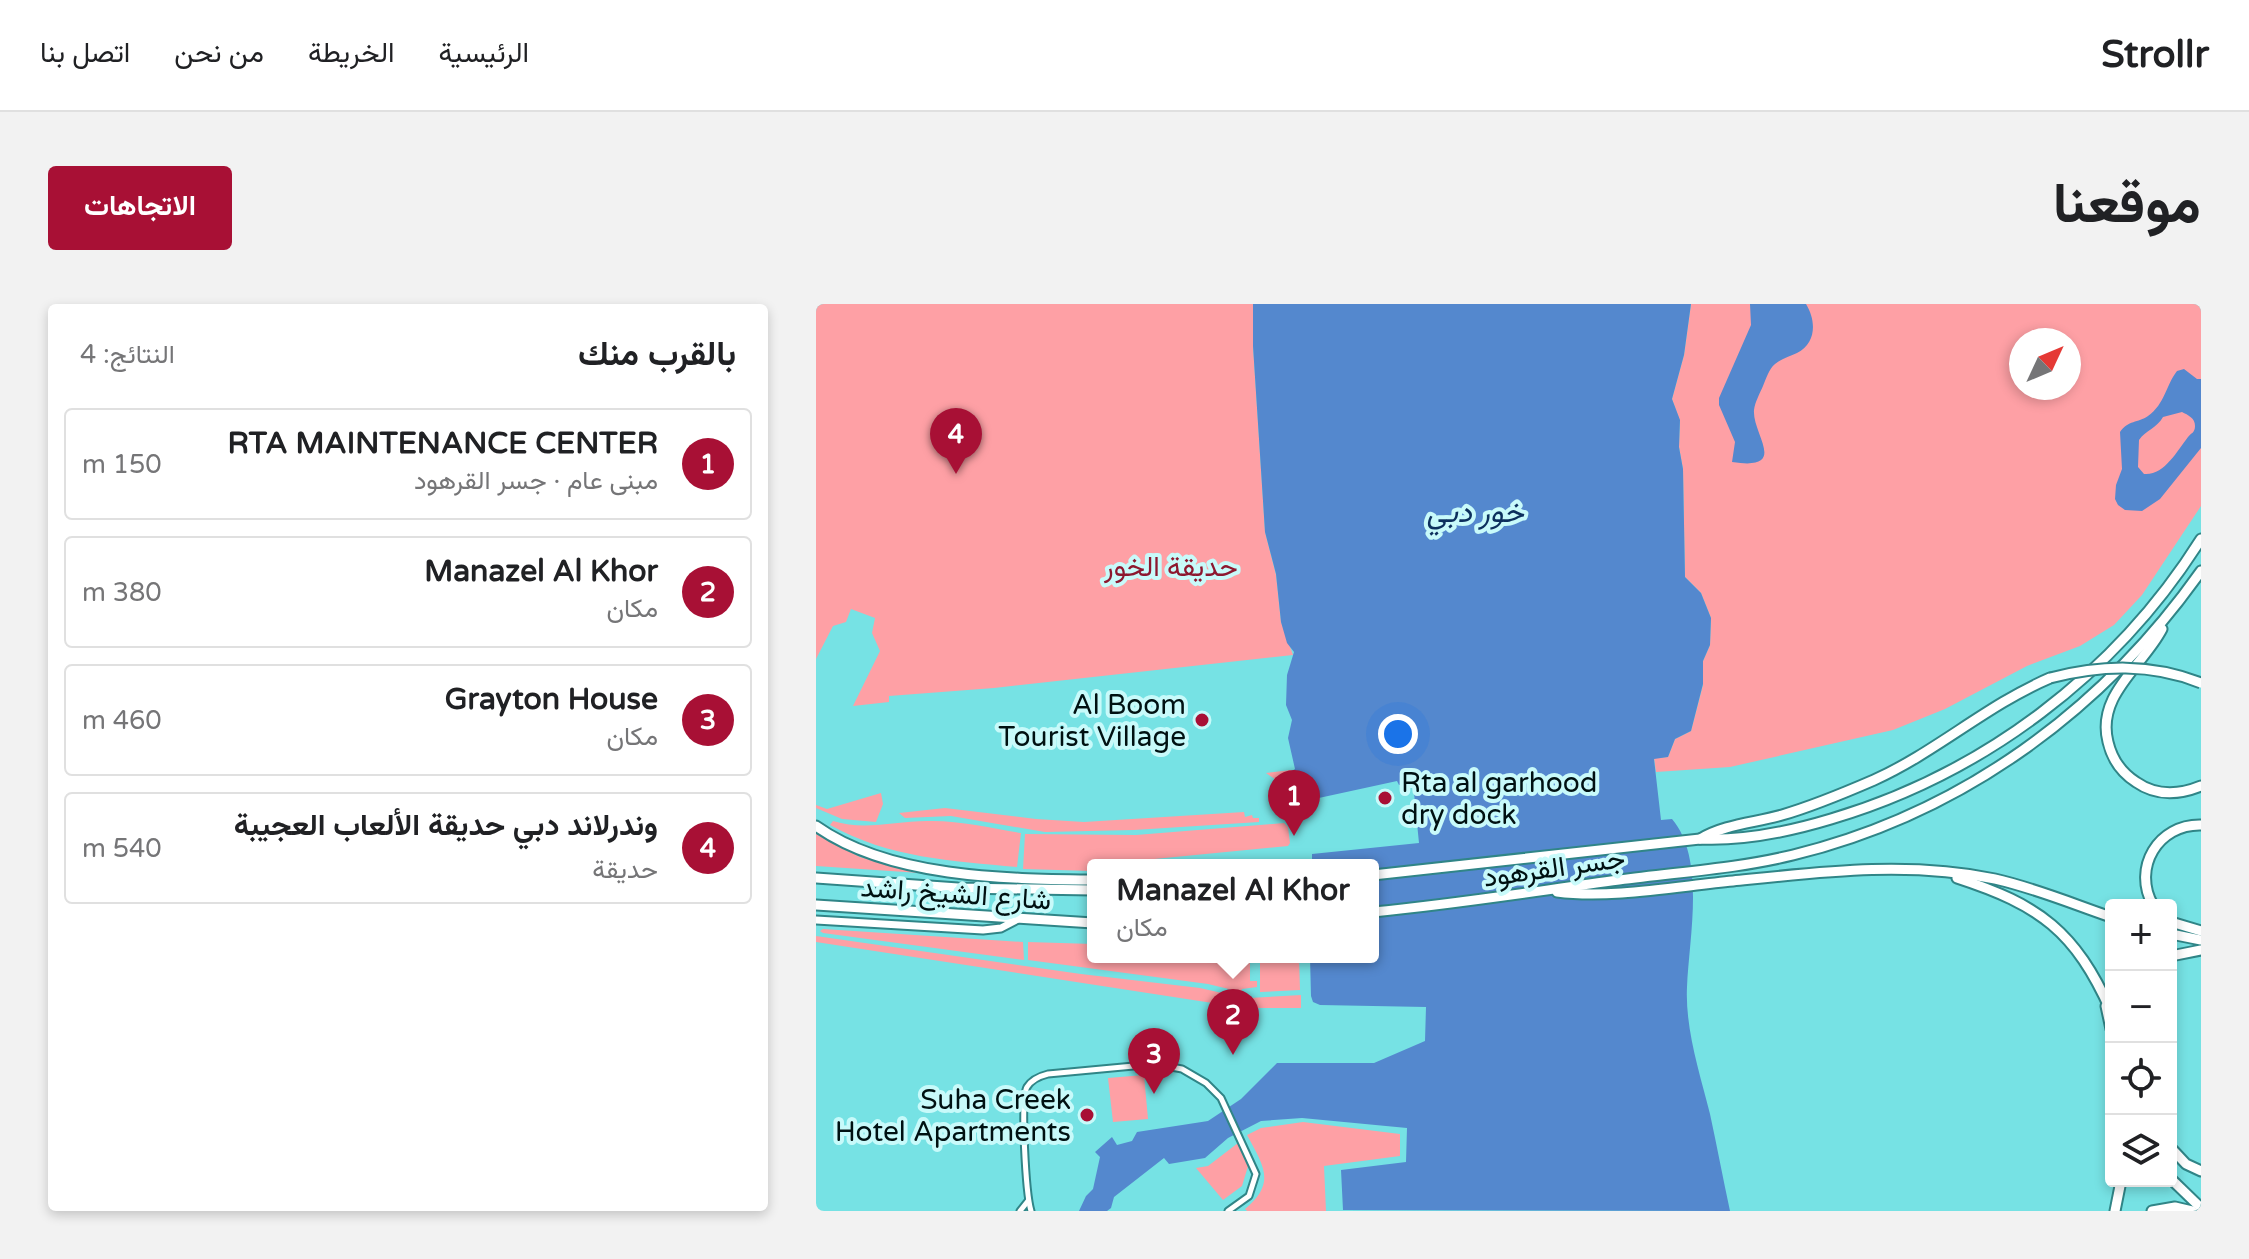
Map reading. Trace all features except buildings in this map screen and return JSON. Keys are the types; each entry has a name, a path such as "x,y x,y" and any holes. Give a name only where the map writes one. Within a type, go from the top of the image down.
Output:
{"highway":[{"path":"1700,839 1739,839 1794,829 1874,805 1944,775 2010,735 2075,686 2119,644 2159,599 2201,539"},
{"path":"2201,571 2114,696 2107,716 2107,737 2118,765 2142,786 2171,793 2201,786"},
{"name":"جسر القرهود","path":"1379,911 1741,866 1869,832 1967,786 2024,750 2081,706 2127,662 2170,614"},
{"path":"1700,839 1718,830 1794,811 1878,778 1928,751 2002,701 2050,678 2120,667 2167,672 2201,683"},
{"path":"2151,899 2144,880 2152,851 2172,831 2201,825"},
{"path":"816,826 859,850 903,863 1013,878 1087,880"},
{"name":"جسر القرهود","path":"1379,874 1700,839"},
{"path":"1546,891 1606,893 1875,869 1943,873 2012,883 2105,915"},
{"path":"1943,873 1996,890 2035,911 2068,939 2082,956 2105,1000"},
{"name":"شارع الشيخ راشد","path":"816,878 958,888 1087,890"},
{"name":"شارع الشيخ راشد","path":"816,905 1087,923"},
{"path":"2177,927 2201,940"},
{"path":"2177,933 2201,931"},
{"path":"2177,954 2201,950"},
{"path":"2177,1154 2186,1164 2201,1171"},
{"path":"2177,1185 2201,1208"},
{"path":"2115,1211 2120,1187"},
{"path":"2152,1211 2175,1207 2192,1211"}],"street":[{"path":"816,920 983,930 1001,928 1018,919"},
{"path":"1031,1211 1023,1096 1026,1088 1039,1076 1163,1064 1195,1075 1221,1098 1249,1156 1256,1174 1253,1189 1243,1201 1228,1211"},
{"path":"1020,1211 1028,1200"}],"green space":[{"name":"حديقة الخور","path":"816,304 1253,304 1265,532 1276,575 1281,622 1293,655 994,688 889,696 889,702 853,706 880,651 872,633 875,618 851,609 846,622 833,626 816,659"},
{"path":"1691,304 2201,304 2201,506 2142,595 2114,625 2080,646 2027,666 1945,709 1893,730 1730,767 1656,772 1654,758 1668,757 1675,739 1691,731 1703,685 1703,661 1710,645 1711,618 1701,593 1685,577 1680,421 1672,399 1684,355"},
{"path":"1291,770 1293,781 1290,785 1297,792 1286,797 1279,782 1266,773"},
{"path":"881,793 883,804 876,822 842,819 816,808 816,805 827,809"},
{"path":"945,808 1084,822 1244,812 1245,817 1252,815 1259,818 1259,822 1045,832 951,816 905,818 899,813"},
{"path":"833,821 868,825 939,821 1021,833 1017,867 945,860 898,851 852,836 830,825"},
{"path":"1284,823 1288,827 1290,843 1288,846 1155,859 1087,859 1087,871 1023,869 1025,834 1136,835"},
{"path":"816,834 860,857 920,873 816,866"},
{"path":"820,931 1023,942 1024,960 823,933"},
{"path":"816,936 1200,988 1244,998 1245,1008 816,942"},
{"path":"1028,942 1087,944 1087,963 1250,963 1250,981 1257,981 1257,987 1242,989 1241,992 1208,984 1028,960"},
{"path":"1260,963 1299,963 1300,990 1260,992"},
{"path":"1301,995 1301,1008 1249,1008 1249,998"},
{"path":"1144,1075 1148,1119 1113,1122 1108,1078"},
{"path":"1303,1122 1400,1134 1400,1156 1324,1166 1326,1211 1247,1211 1245,1209 1261,1191 1264,1174 1247,1135 1261,1128"},
{"path":"1238,1143 1249,1163 1242,1186 1223,1200 1196,1168 1208,1166"}],"water":[{"name":"خور دبي","path":"1253,304 1691,304 1684,355 1672,399 1680,420 1685,577 1701,593 1711,618 1710,645 1703,661 1703,684 1691,731 1675,739 1668,757 1654,759 1661,820 1672,819 1689,855 1693,900 1688,1019 1730,1211 1343,1210 1341,1170 1406,1162 1407,1128 1302,1118 1261,1121 1228,1138 1205,1158 1169,1164 1164,1158 1114,1197 1107,1211 1079,1211 1093,1189 1100,1157 1095,1152 1112,1137 1117,1145 1132,1141 1137,1132 1208,1121 1241,1099 1277,1063 1374,1063 1425,1041 1426,1007 1320,1005 1313,1002 1311,996 1310,963 1379,963 1379,859 1312,859 1312,854 1419,843 1413,783 1399,785 1397,781 1305,801 1292,771 1295,769 1288,738 1292,720 1286,705 1287,675 1294,652 1287,643 1281,622 1276,574 1265,532"},
{"path":"1750,304 1806,304 1812,317 1813,331 1804,349 1773,366 1756,401 1755,419 1764,456 1760,461 1750,463 1732,462 1735,442 1719,398 1751,325"},
{"path":"2184,369 2201,379 2201,448 2160,499 2142,511 2125,510 2115,499 2122,469 2120,432 2126,425 2154,411 2177,371","holes":["2182,412 2194,421 2194,432 2164,467 2144,474 2138,467 2139,440 2163,417"]}],"place":[{"name":"وندرلاند دبي حديقة الألعاب العجيبة","path":"956,474"},
{"name":"Al Boom Tourist Village","path":"1202,720"},
{"name":"Rta al garhood dry dock","path":"1385,798"},
{"name":"RTA MAINTENANCE CENTER","path":"1294,836"},
{"name":"Manazel Al Khor","path":"1233,1055"},
{"name":"Grayton House","path":"1154,1094"},
{"name":"Suha Creek Hotel Apartments","path":"1087,1115"}]}
